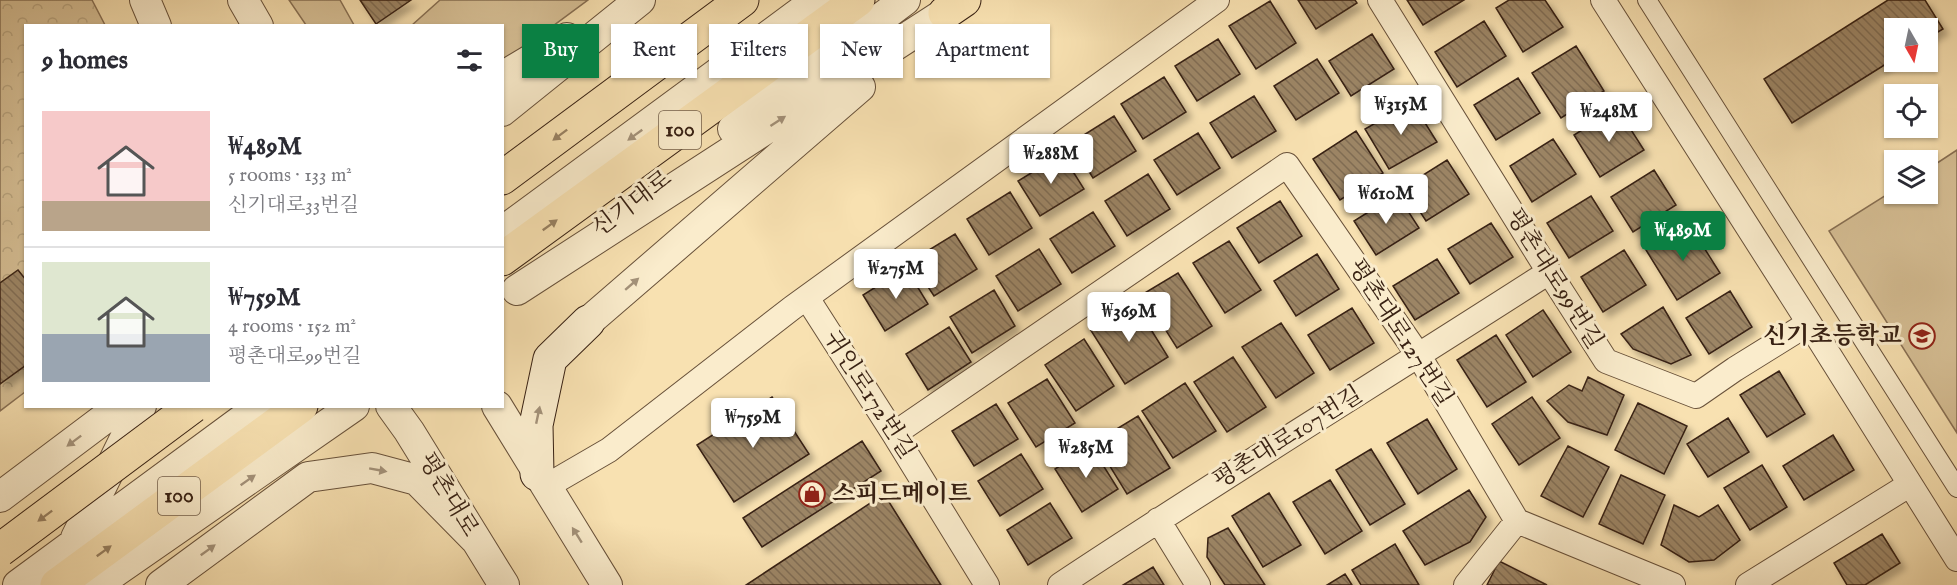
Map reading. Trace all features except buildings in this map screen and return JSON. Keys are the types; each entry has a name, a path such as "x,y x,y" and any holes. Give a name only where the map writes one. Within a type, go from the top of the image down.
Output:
{"highway":[{"path":"504,177 742,0"},
{"name":"100","path":"504,258 858,0"},
{"name":"100","path":"0,550 191,408"},
{"name":"100","path":"57,585 298,408"}],"main road":[{"path":"542,480 536,425 550,358 588,322"}],"street":[{"path":"145,0 155,24"},
{"path":"243,0 257,24"},
{"path":"504,76 628,0"},
{"path":"504,109 640,0"},
{"path":"504,231 817,0"},
{"name":"신기대로","path":"510,296 905,0"},
{"path":"542,480 609,450 807,298 1217,0"},
{"name":"평촌대로99번길","path":"1380,0 1606,361 1696,396 1809,323"},
{"path":"1603,0 1957,559"},
{"path":"1647,0 1957,488"},
{"path":"510,296 958,4"},
{"path":"588,322 958,4"},
{"name":"평촌대로127번길","path":"894,434 1287,165 1419,356 1517,521"},
{"name":"평촌대로107번길","path":"1060,585 1158,520 1549,272"},
{"name":"귀인로172번길","path":"807,298 987,585"},
{"path":"0,497 118,408"},
{"path":"74,543 140,408"},
{"path":"18,585 258,408"},
{"path":"96,585 351,408"},
{"name":"평촌대로","path":"392,408 504,585"},
{"path":"497,408 608,585"},
{"path":"161,585 308,477 372,468 417,480 475,539"},
{"path":"1748,585 1909,485"},
{"path":"1158,520 1198,585"},
{"path":"1466,585 1517,521 1673,585"}],"green space":[{"path":"0,0 92,0 104,24 24,24 24,393 0,411"},
{"path":"289,0 340,0 353,24 305,24"},
{"path":"440,0 588,0 556,24 522,24 522,49 504,62 504,24 413,24"},
{"name":"신기초등학교","path":"1957,150 1957,433 1829,231 1884,196 1884,204 1938,204 1938,162"}],"place":[{"name":"신기초등학교","path":"1922,336"},
{"name":"스피드메이트","path":"812,494"}]}
